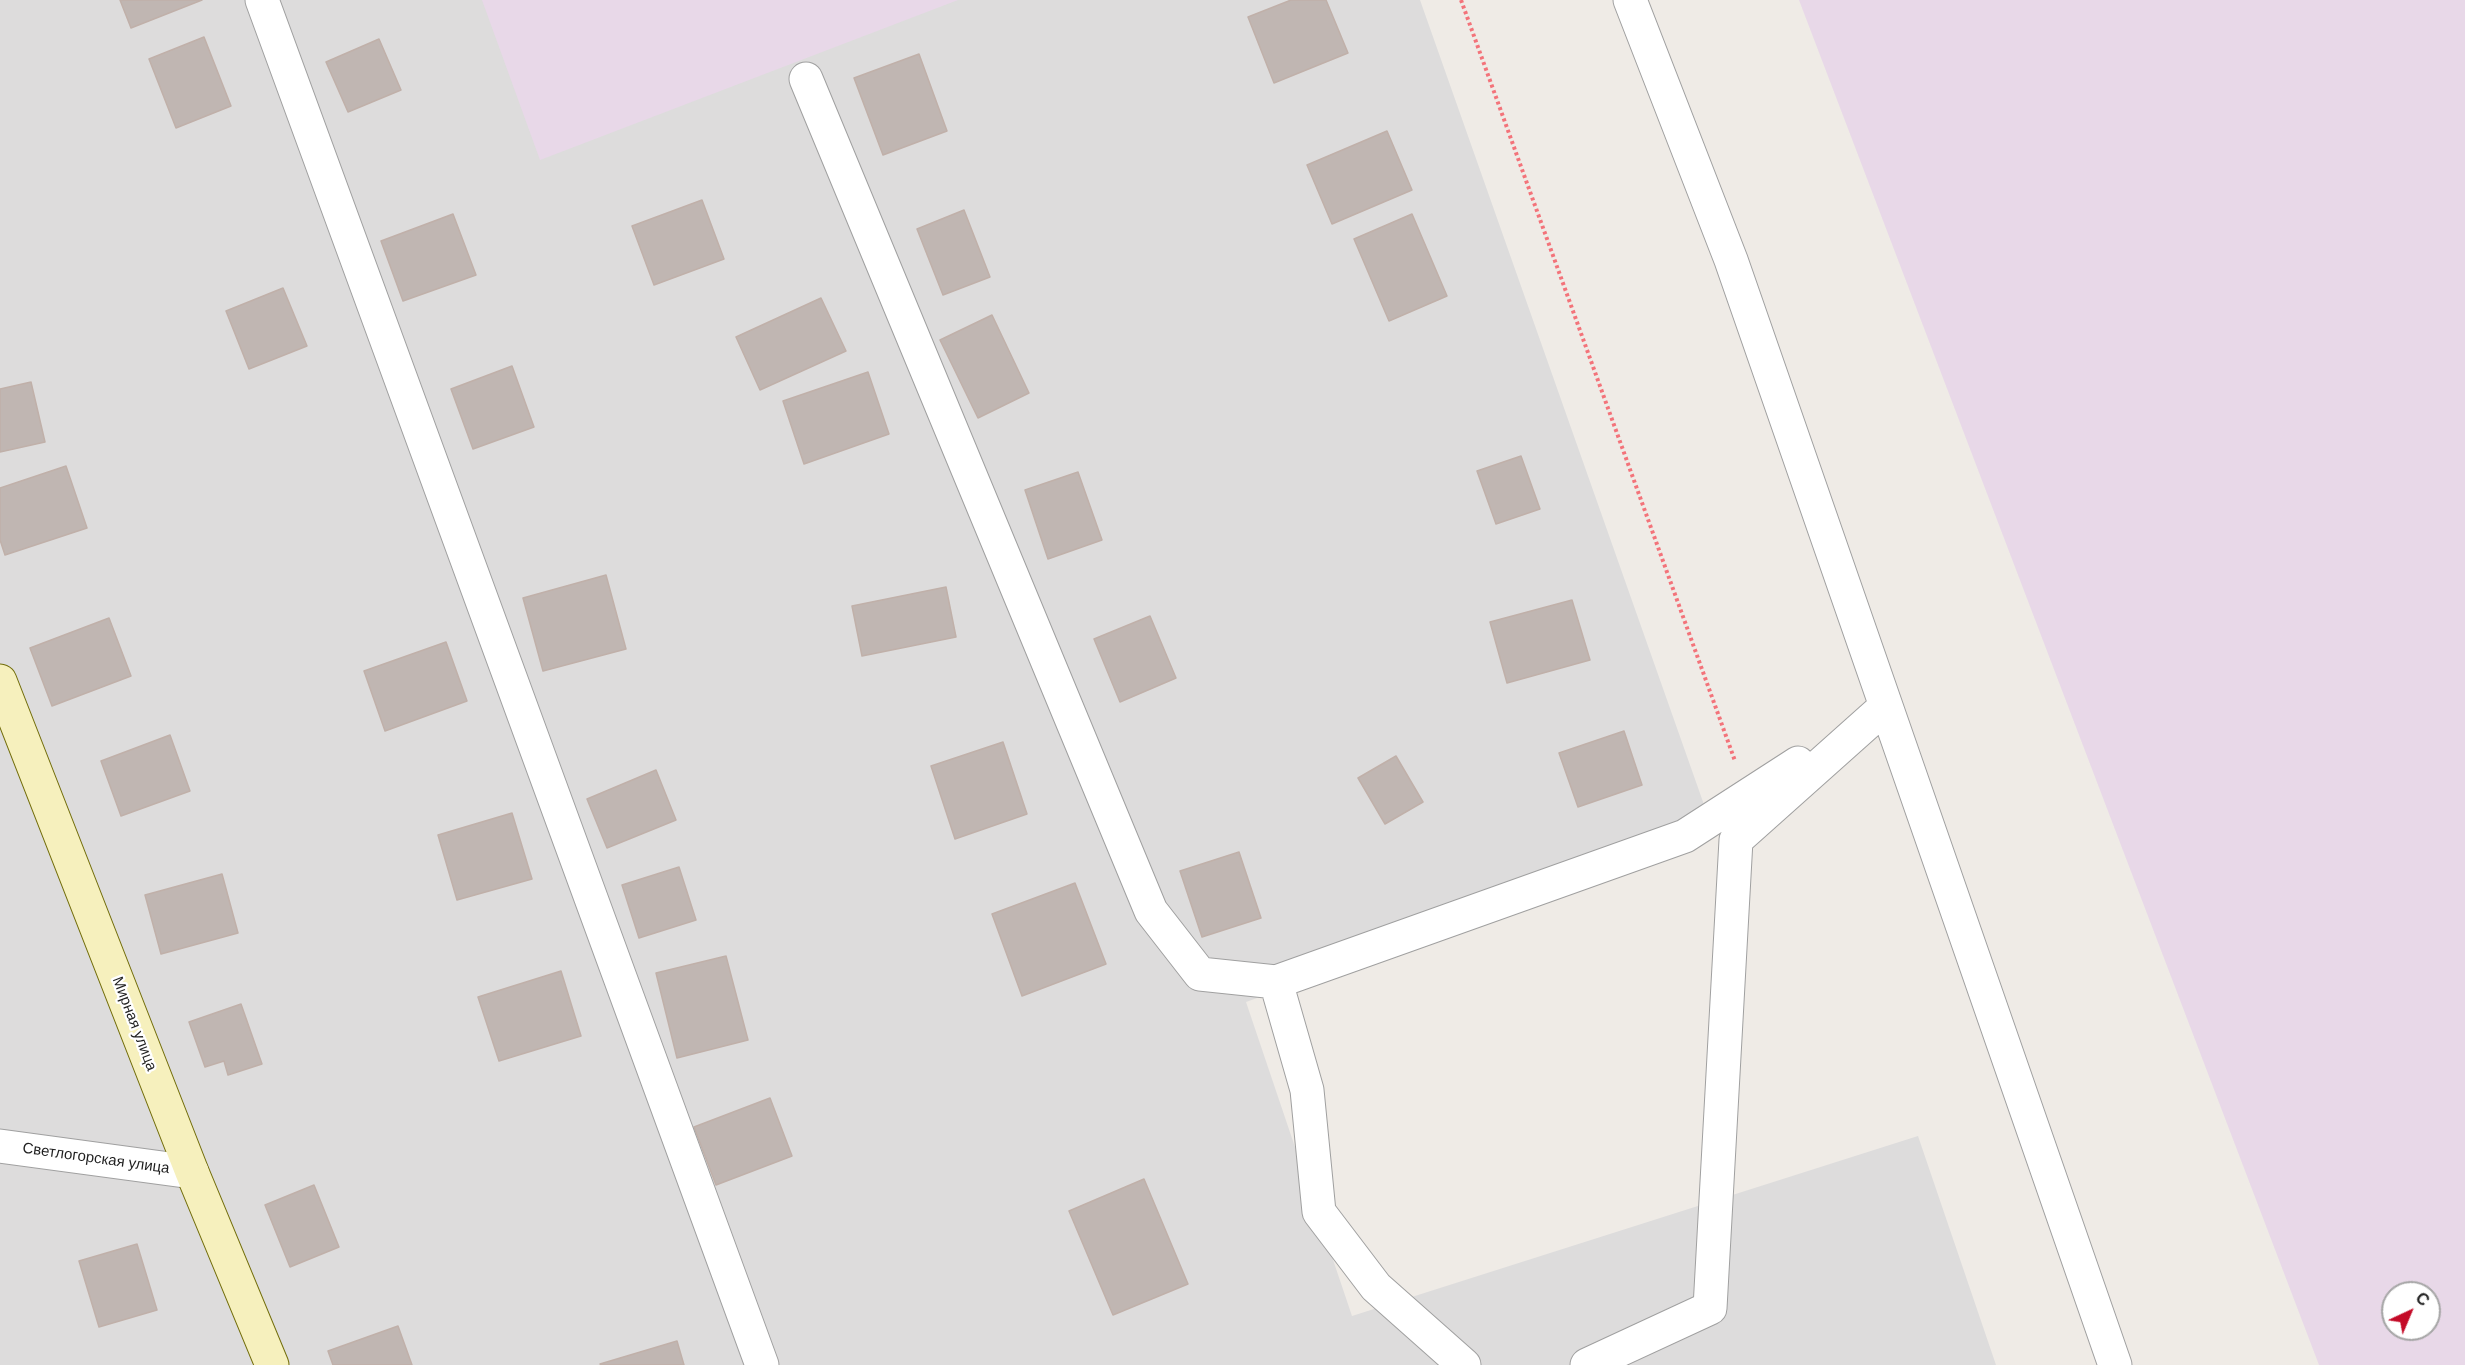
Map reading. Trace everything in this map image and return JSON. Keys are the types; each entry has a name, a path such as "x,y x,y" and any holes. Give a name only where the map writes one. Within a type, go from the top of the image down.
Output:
{"main road":[{"name":"Мирная улица","path":"0,681 192,1172 272,1365"}],"street":[{"path":"262,0 762,1365"},
{"path":"1630,0 1731,260 2115,1365"},
{"path":"806,79 1151,911 1200,974 1276,982 1685,836 1885,707"},
{"path":"1587,1365 1710,1308 1736,840 1885,707"},
{"path":"1276,982 1307,1090 1319,1212 1376,1287 1464,1365"},
{"name":"Светлогорская улица","path":"0,1146 192,1172"}],"path":[{"path":"1461,0 1748,796"}],"shaded area":[{"path":"0,0 1420,0 1714,833 1246,1002 1352,1316 1918,1136 1996,1365 0,1365"},
{"path":"482,0 958,0 540,160"},
{"path":"1799,0 2465,0 2465,1365 2319,1365"}],"building":[{"path":"120,0 202,0 131,28"},
{"path":"1291,0 1326,0 1348,53 1274,83 1248,17"},
{"path":"204,37 231,106 176,128 149,59"},
{"path":"379,39 401,90 348,112 326,62"},
{"path":"919,54 947,131 883,155 854,78"},
{"path":"1387,131 1412,190 1332,224 1307,165"},
{"path":"702,200 724,259 654,285 632,226"},
{"path":"964,210 990,277 943,295 917,229"},
{"path":"453,214 476,275 403,301 381,241"},
{"path":"1412,214 1447,296 1389,321 1354,239"},
{"path":"283,288 307,346 249,369 226,311"},
{"path":"821,298 846,351 760,390 736,337"},
{"path":"992,315 1029,393 978,418 940,340"},
{"path":"512,366 534,427 473,449 451,389"},
{"path":"868,372 889,434 804,464 783,401"},
{"path":"31,382 45,442 0,452 0,389"},
{"path":"1521,456 1540,509 1496,524 1477,471"},
{"path":"66,466 87,528 5,555 0,540 0,488"},
{"path":"1078,472 1102,540 1048,559 1025,490"},
{"path":"606,575 626,649 543,671 523,598"},
{"path":"946,587 956,637 862,656 852,606"},
{"path":"1572,600 1590,660 1507,683 1490,622"},
{"path":"1150,616 1176,678 1120,702 1094,639"},
{"path":"109,618 131,676 52,706 30,648"},
{"path":"446,642 467,701 385,731 364,671"},
{"path":"1624,731 1642,785 1578,807 1559,753"},
{"path":"170,735 190,791 121,816 101,761"},
{"path":"1003,742 1027,814 955,839 931,766"},
{"path":"1396,756 1423,802 1385,824 1358,778"},
{"path":"656,770 676,820 607,848 587,799"},
{"path":"512,813 532,879 457,900 438,835"},
{"path":"1239,852 1261,918 1202,937 1180,871"},
{"path":"679,867 696,920 639,938 622,885"},
{"path":"222,874 238,933 161,954 145,895"},
{"path":"1075,883 1106,964 1022,996 992,914"},
{"path":"726,956 748,1040 677,1058 656,973"},
{"path":"561,971 581,1036 499,1061 478,997"},
{"path":"241,1004 262,1064 228,1075 224,1061 205,1067 189,1022"},
{"path":"770,1098 792,1156 716,1185 694,1127"},
{"path":"1144,1179 1188,1284 1113,1315 1069,1211"},
{"path":"314,1185 339,1247 290,1267 265,1205"},
{"path":"137,1244 157,1310 99,1327 79,1261"},
{"path":"398,1326 412,1365 333,1365 328,1351"},
{"path":"677,1341 684,1365 600,1364"}]}
